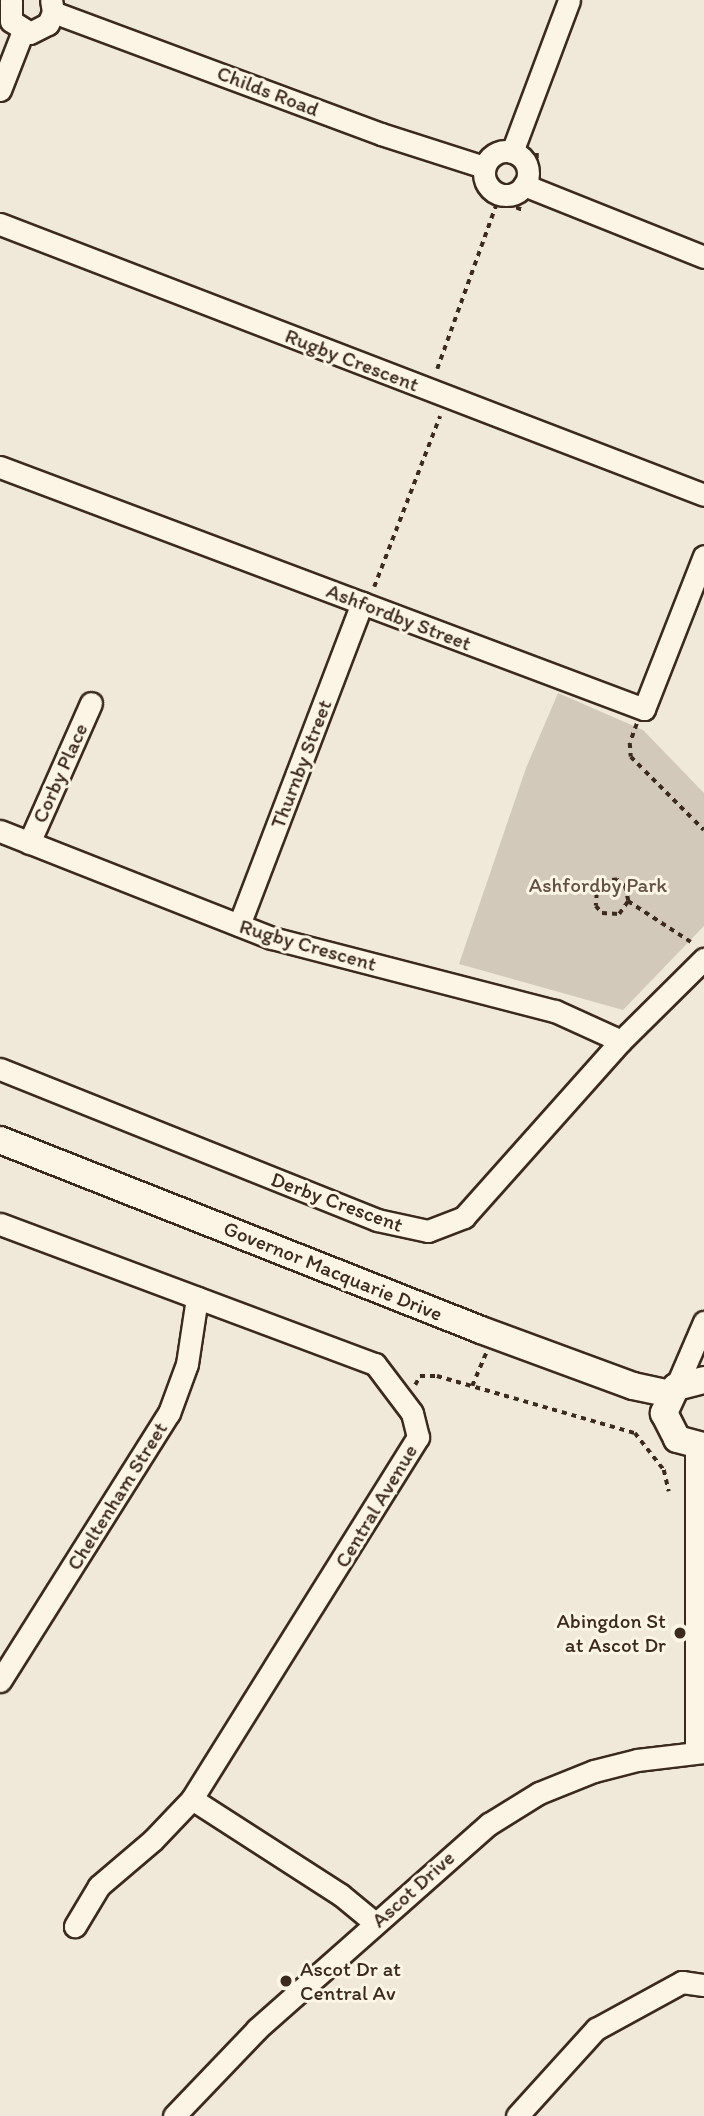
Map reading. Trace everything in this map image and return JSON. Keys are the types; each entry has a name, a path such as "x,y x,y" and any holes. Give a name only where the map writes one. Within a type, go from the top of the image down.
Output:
{"main road":[{"name":"Governor Macquarie Drive","path":"0,1140 481,1330 633,1385 673,1390"},
{"path":"700,1446 670,1432 664,1413 673,1390 704,1380"}],"street":[{"path":"11,0 11,21 23,31 43,29 52,6"},
{"path":"512,152 569,0"},
{"name":"Childs Road","path":"52,6 381,134 484,167"},
{"path":"0,90 23,31"},
{"path":"512,152 527,166 524,186 511,195 498,194 486,183 484,167 493,154 512,152"},
{"path":"524,186 704,257"},
{"name":"Rugby Crescent","path":"0,225 704,495"},
{"name":"Ashfordby Street","path":"0,467 644,709"},
{"path":"644,709 704,556"},
{"name":"Thurnby Street","path":"239,925 362,603"},
{"name":"Corby Place","path":"29,843 92,703"},
{"name":"Rugby Crescent","path":"0,831 272,938 555,1011 621,1041"},
{"name":"Derby Crescent","path":"0,1069 377,1220 428,1231 464,1217 621,1041 703,961"},
{"name":"Central Avenue","path":"1,1227 375,1364 412,1413 418,1437 192,1800 153,1840 99,1886 75,1926"},
{"name":"Cheltenham Street","path":"0,1681 169,1413 187,1364 197,1298"},
{"path":"673,1390 704,1322"},
{"path":"700,1446 700,1752"},
{"name":"Ascot Drive","path":"174,2116 247,2038 479,1832 530,1798 594,1771 700,1752"},
{"path":"192,1800 341,1895 375,1923"},
{"path":"517,2116 596,2029 682,1982 704,1985"}],"path":[{"path":"537,153 537,168"},
{"path":"438,369 498,200 523,210"},
{"path":"362,603 373,590 440,416"},
{"path":"644,709 630,743 631,757 704,830"},
{"path":"628,901 619,914 602,913 596,906 599,886 610,879 617,880 625,887 628,901 691,942"},
{"path":"472,1386 487,1352"},
{"path":"411,1393 420,1376 472,1386 635,1433 664,1470 669,1491"}],"green space":[{"name":"Ashfordby Park","path":"558,693 643,730 704,793 704,926 623,1010 459,964 526,768"}],"place":[{"name":"Abingdon St at Ascot Dr","path":"680,1633"},
{"name":"Ascot Dr at Central Av","path":"286,1981"}]}
